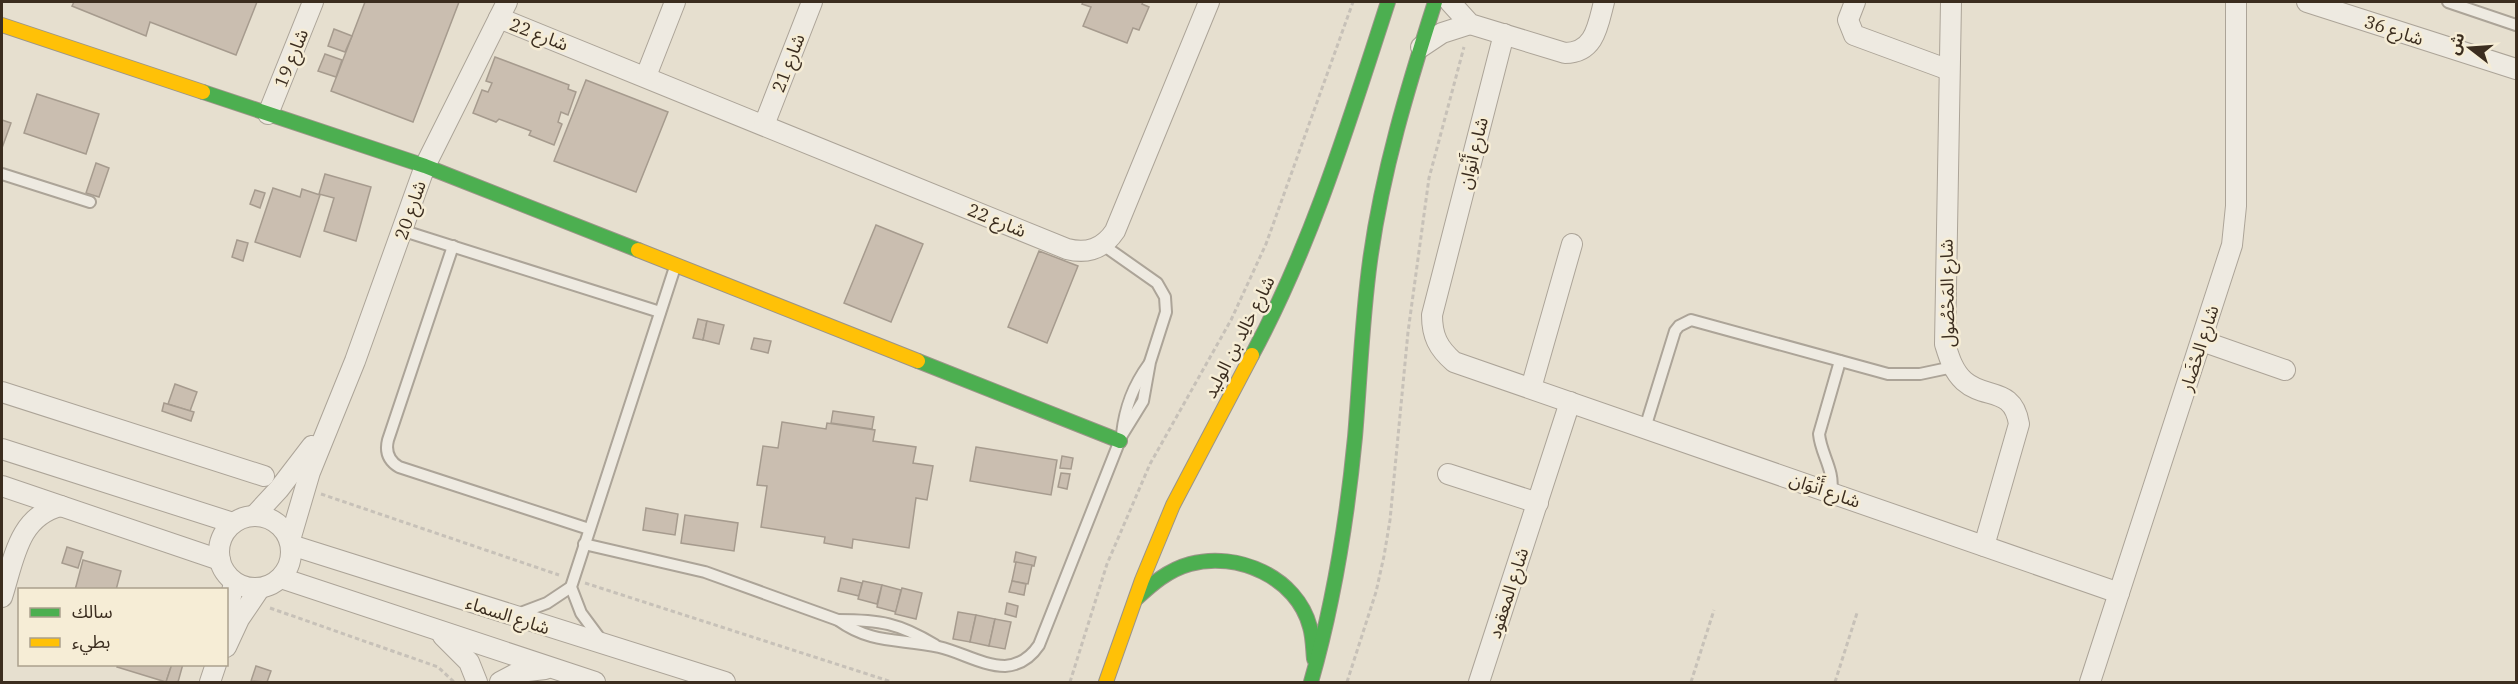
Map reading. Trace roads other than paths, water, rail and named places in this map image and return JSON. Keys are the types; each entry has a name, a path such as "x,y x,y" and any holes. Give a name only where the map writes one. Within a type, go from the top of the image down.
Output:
{"street":[{"name":"شارع 19","path":"268,114 313,2"},
{"path":"646,76 675,2"},
{"name":"شارع 21","path":"764,125 812,2"},
{"path":"1102,245 1115,231 1209,2"},
{"path":"1312,679 1332,596 1353,464 1364,315 1378,211 1402,108 1435,2"},
{"path":"1450,2 1470,24 1565,53 1580,51 1595,36 1599,3"},
{"path":"1855,2 1848,20 1854,35 1949,70"},
{"name":"شارع المَحْصُول","path":"1951,2 1945,344 1953,366 1966,383 2007,399 2017,414 2018,433 1984,546"},
{"name":"شارع الحْضَار","path":"2090,682 2227,265 2235,226 2236,2"},
{"name":"شارع 36","path":"2307,2 2517,69"},
{"name":"شارع خالِد بن الوليد","path":"1106,682 1131,606 1186,478 1262,336 1298,257 1340,146 1385,5"},
{"name":"شارع 22","path":"503,10 646,76 1067,249 1085,252 1102,245"},
{"name":"شارع 20","path":"290,542 303,493 404,231 425,166 503,10"},
{"path":"1420,47 1448,30 1470,24"},
{"path":"2,25 425,166 1121,438"},
{"name":"شارع أَنْوَان","path":"1504,34 1432,315 1432,328 1436,341 1454,362 2119,593"},
{"path":"1531,388 1572,244"},
{"path":"2202,341 2285,370"},
{"path":"2,392 264,476"},
{"name":"شارع المعقود","path":"1479,682 1570,402"},
{"name":"شارع 20","path":"255,515 279,489 328,425"},
{"path":"2,448 233,523"},
{"path":"1449,474 1538,503"},
{"path":"6,487 220,560"},
{"path":"2,597 23,530 21,509 6,487"},
{"path":"23,530 40,514 61,506"},
{"path":"255,515 272,519 286,531 292,557 281,578 260,588 244,587 234,582 225,573 220,560 221,540 233,523 255,515"},
{"name":"شارع السماء","path":"290,542 509,616 725,682"},
{"path":"1131,606 1145,588 1163,573 1184,564 1206,559 1229,560 1251,566 1271,576 1288,591 1302,609 1311,630 1314,653 1312,679"},
{"name":"شارع السماء","path":"281,578 595,682"},
{"path":"228,610 234,582"},
{"path":"228,643 239,619 260,588"},
{"path":"436,630 469,662 477,682"},
{"path":"210,682 216,666"},
{"path":"500,682 519,672 553,669"}],"lane":[{"path":"2448,2 2517,25"},
{"path":"2,174 90,202"},
{"path":"404,231 660,312"},
{"path":"584,544 705,572 838,620 857,632 877,639 938,647 1006,666 1022,662 1034,652 1042,638 1121,438 1143,401 1150,363 1166,312 1165,297 1152,278 1102,245"},
{"path":"453,246 388,440 389,458 399,467 589,530"},
{"path":"509,616 535,609 572,583 676,264"},
{"path":"1645,428 1675,332 1684,322 1698,321 1898,375 1920,374 1953,366"},
{"path":"1831,492 1832,474 1820,445 1819,434 1840,361"},
{"path":"572,583 589,625 608,647"},
{"path":"838,620 889,622 910,630 938,647"}]}
